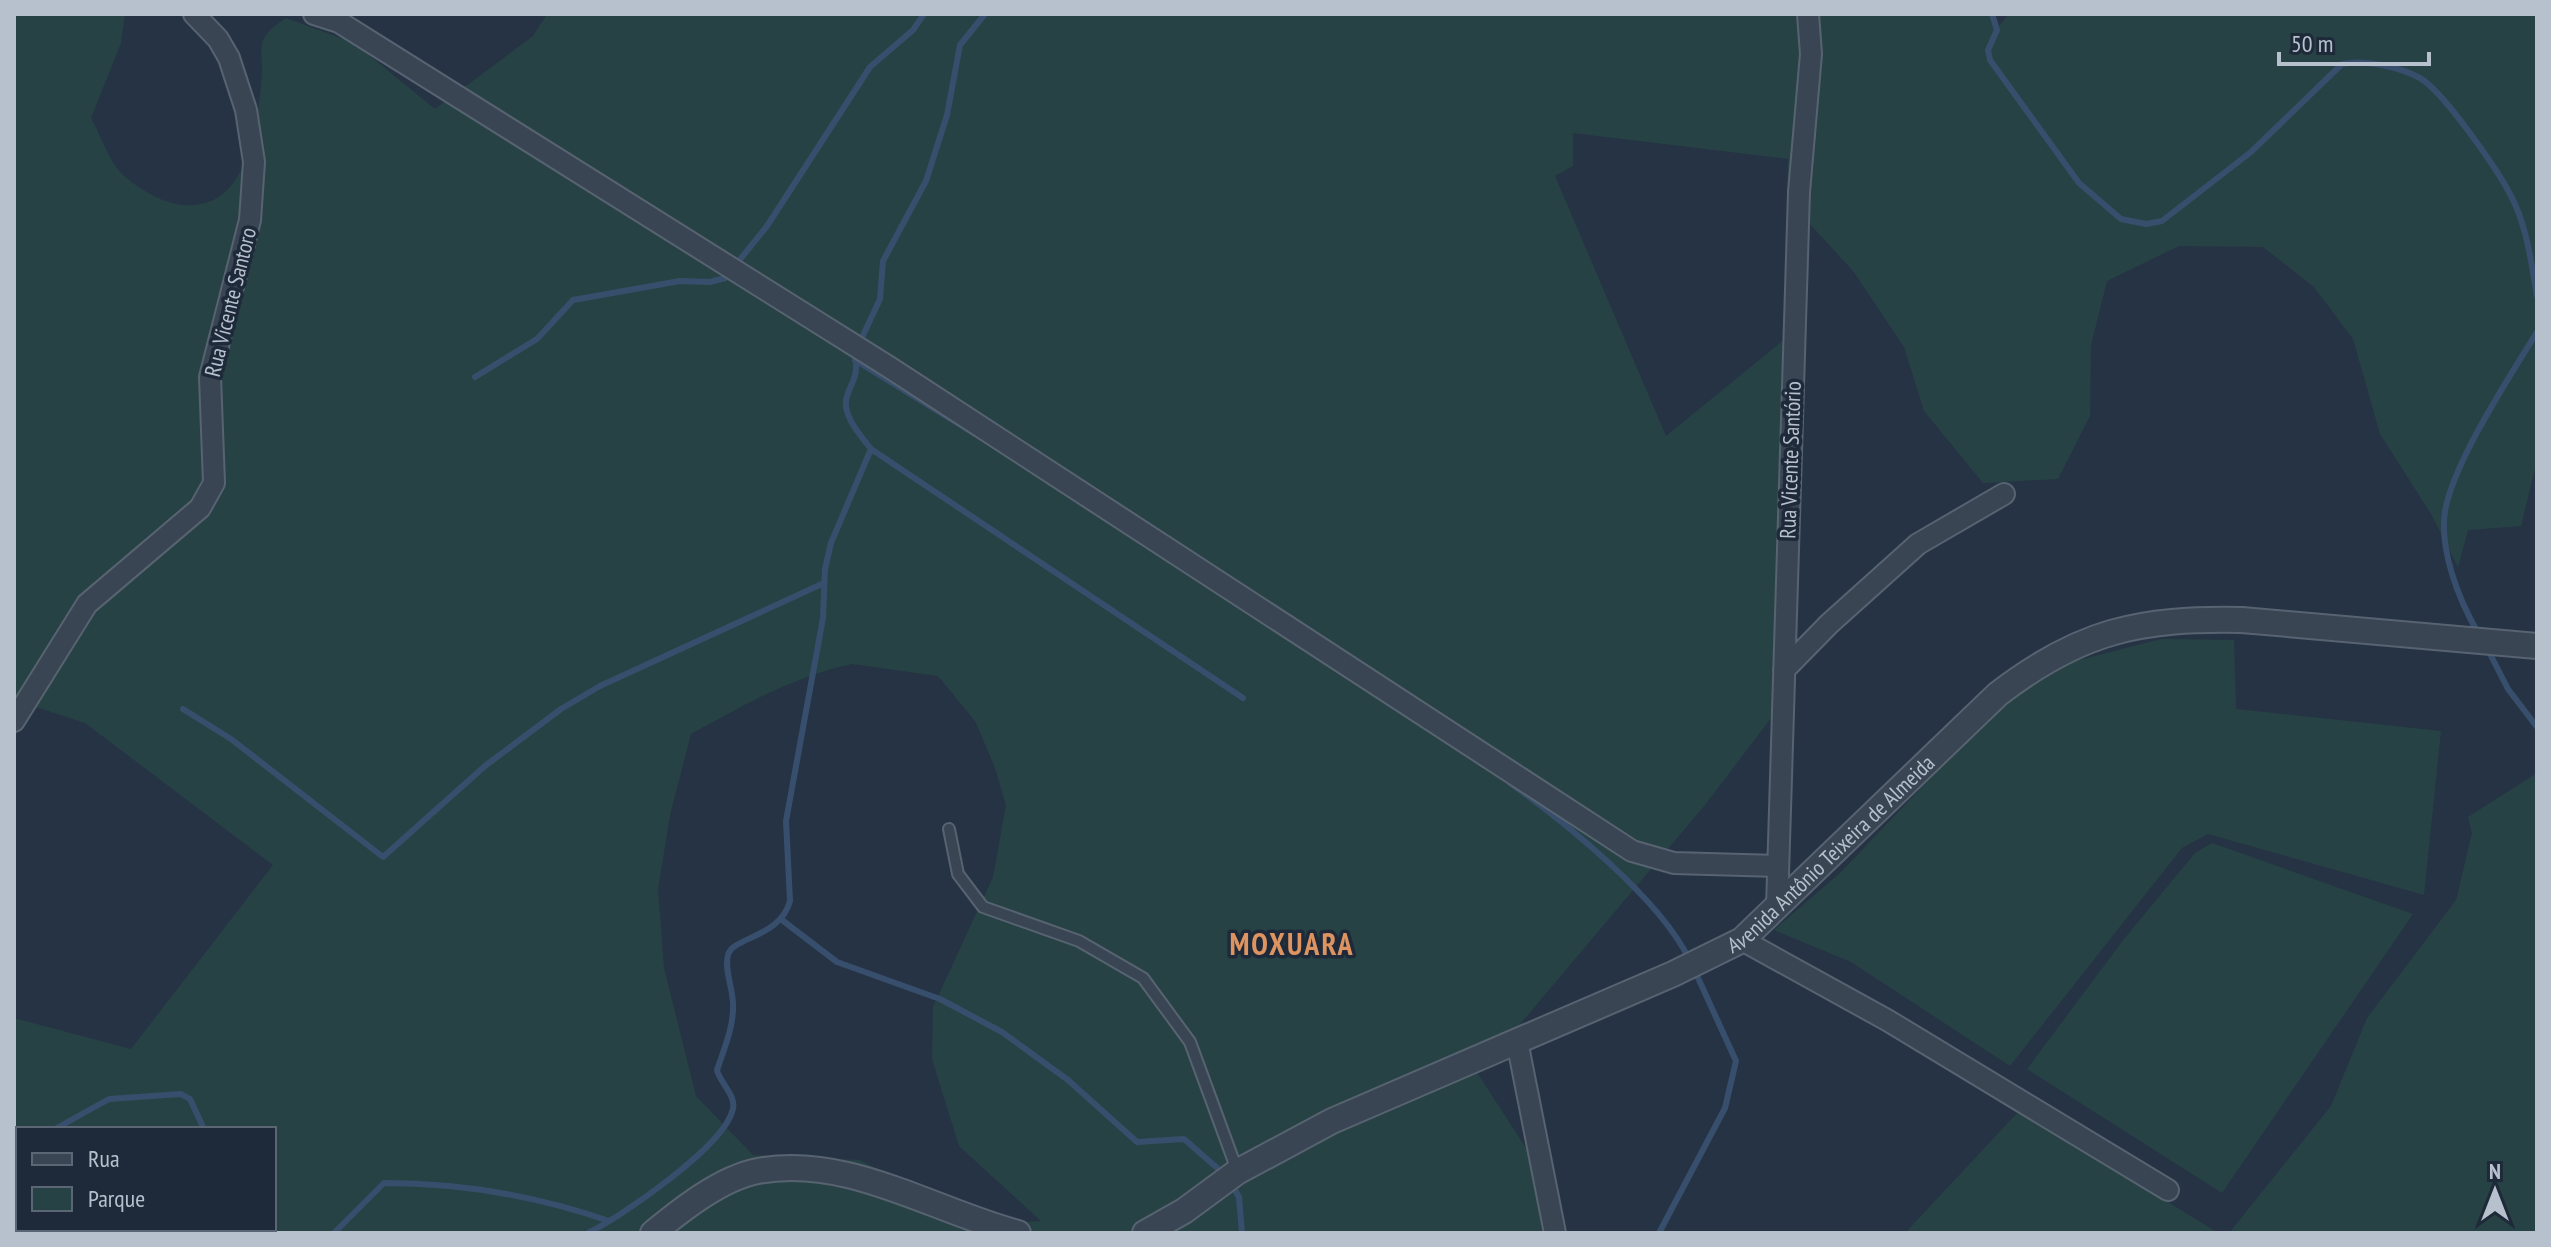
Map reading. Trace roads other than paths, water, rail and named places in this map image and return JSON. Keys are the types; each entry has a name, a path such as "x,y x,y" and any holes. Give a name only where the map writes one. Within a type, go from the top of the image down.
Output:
{"street":[{"path":"195,14 202,14"},
{"name":"Rua Vicente Santoro","path":"14,721 87,604 200,508 214,483 210,377 250,220 254,162 246,110 229,58 218,39 195,14"},
{"path":"314,14 339,22 876,358 1632,851 1674,863 1778,866"},
{"name":"Rua Vicente Santório","path":"1777,907 1799,192 1811,54 1808,14"},
{"path":"1784,670 1829,624 1918,544 2004,494"},
{"name":"Avenida Antônio Teixeira de Almeida","path":"1145,1233 1184,1211 1237,1172 1332,1121 1673,974 1742,940 1998,694 2038,663 2088,638 2148,625 2196,619 2242,620 2537,646"},
{"path":"1742,940 1887,1020 2168,1190"},
{"path":"1517,1041 1555,1233"},
{"path":"653,1233 721,1186 756,1171 794,1168 843,1173 1018,1233"}],"lane":[{"path":"949,829 958,874 983,907 1079,941 1143,978 1190,1042 1237,1172"}],"waterway":[{"path":"475,377 537,339 573,300 680,281 710,282 725,278 767,226 870,67 913,30 924,14"},
{"path":"859,344 880,299 883,261 926,181 947,115 960,45 985,14"},
{"path":"1992,14 1997,30 1988,50 1990,60 2079,183 2121,219 2146,224 2162,221 2251,152 2342,64 2382,65 2420,78 2455,114 2510,194 2524,231 2537,296"},
{"path":"2478,633 2452,574 2445,542 2445,511 2450,491 2471,444 2537,332"},
{"path":"856,359 855,375 847,396 847,410 853,425 871,449 1243,698"},
{"path":"855,360 975,434"},
{"path":"588,1233 624,1212 693,1160 712,1142 733,1109 732,1099 717,1070 733,1012 728,955 738,944 777,923 790,901 786,821 823,618 825,569 831,543 871,449"},
{"path":"183,709 231,739 383,857 485,766 561,709 600,686 824,583"},
{"path":"2488,650 2508,689 2537,727"},
{"path":"1510,783 1583,840 1634,887 1657,912 1689,959"},
{"path":"782,920 837,962 940,999 1002,1032 1068,1080 1137,1142 1184,1139 1224,1174"},
{"path":"1659,1233 1725,1108 1736,1061 1694,969"},
{"path":"59,1127 109,1099 181,1094 190,1099 203,1127"},
{"path":"334,1233 384,1183 441,1185 498,1193 609,1221"},
{"path":"1231,1183 1239,1197 1242,1233"}],"district":[{"name":"MOXUARA","path":"1292,943"}]}
